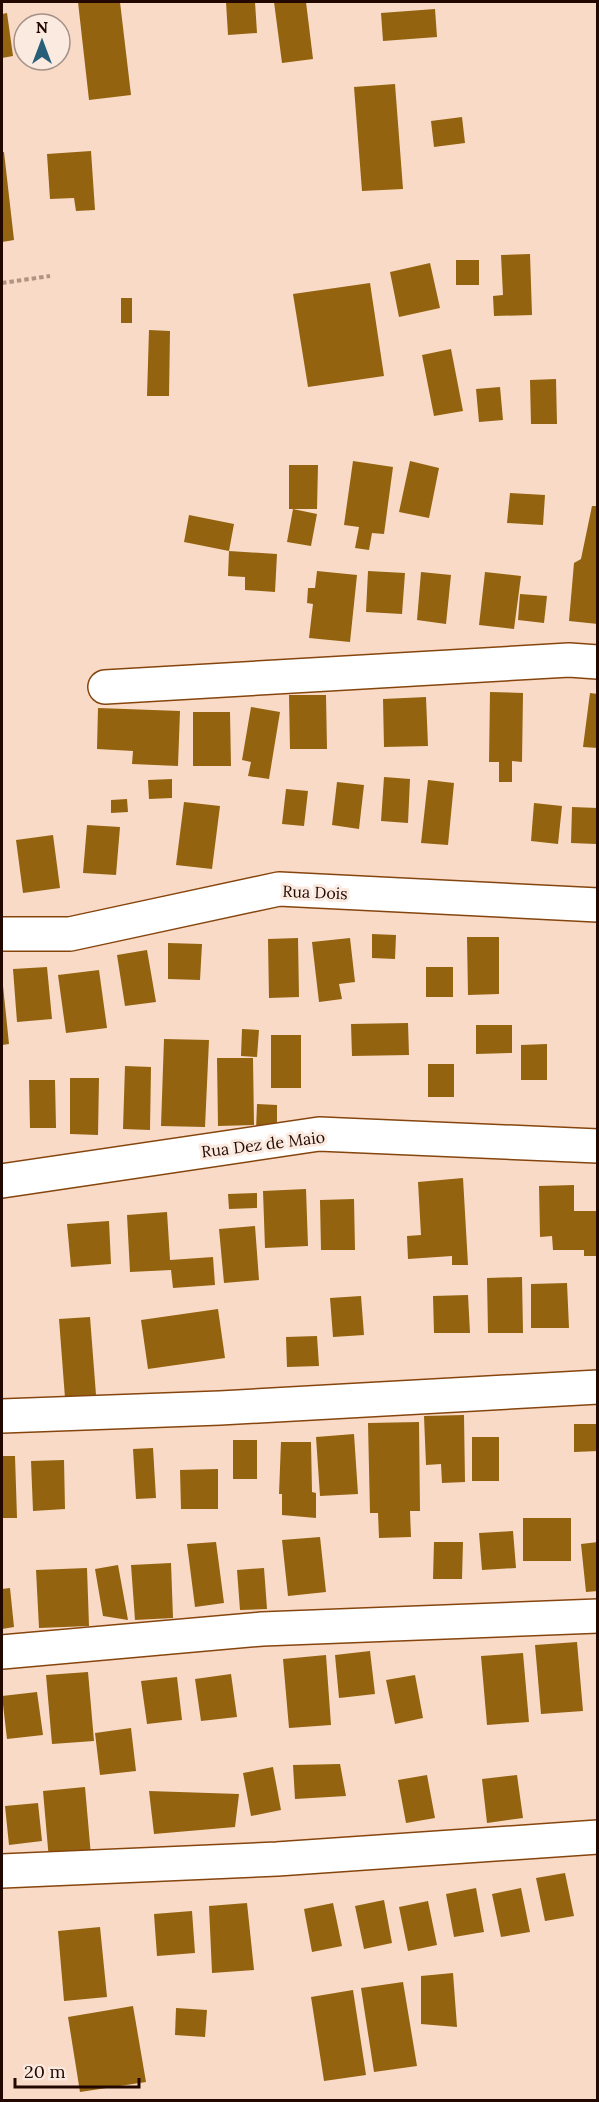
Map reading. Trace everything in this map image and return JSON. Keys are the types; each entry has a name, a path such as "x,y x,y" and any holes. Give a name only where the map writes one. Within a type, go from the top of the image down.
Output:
{"street":[{"path":"105,687 558,661 597,662"},
{"name":"Rua Dois","path":"2,934 70,934 279,889 597,905"},
{"name":"Rua Dez de Maio","path":"2,1181 320,1134 597,1146"},
{"path":"2,1416 220,1408 597,1387"},
{"path":"2,1652 262,1629 597,1616"},
{"path":"2,1871 278,1859 597,1837"}],"path":[{"path":"2,284 50,276"}],"building":[{"path":"78,2 120,2 131,95 89,100"},
{"path":"226,2 255,2 257,33 228,35"},
{"path":"274,2 306,2 313,59 282,63"},
{"path":"435,9 437,37 383,41 381,13"},
{"path":"7,13 12,56 2,58 2,14"},
{"path":"395,84 403,189 362,191 354,87"},
{"path":"462,117 465,143 434,147 431,121"},
{"path":"91,151 95,210 76,211 74,198 50,199 47,154"},
{"path":"2,152 4,152 14,240 2,242"},
{"path":"530,254 532,315 494,316 493,296 503,295 501,255"},
{"path":"456,260 479,260 479,285 456,285"},
{"path":"430,263 440,308 399,317 390,272"},
{"path":"370,283 384,376 308,387 293,294"},
{"path":"121,298 132,298 132,323 121,323"},
{"path":"149,330 170,331 169,396 147,396"},
{"path":"451,349 463,411 434,416 422,355"},
{"path":"556,379 557,424 531,424 530,380"},
{"path":"500,387 503,420 479,422 476,389"},
{"path":"353,461 393,467 384,534 372,533 369,550 355,548 359,527 344,525"},
{"path":"410,461 439,468 429,518 399,512"},
{"path":"289,465 318,465 317,509 289,509"},
{"path":"510,493 545,495 543,525 507,523"},
{"path":"592,506 598,506 598,624 569,621 574,563 581,559"},
{"path":"293,509 317,514 311,546 287,542"},
{"path":"189,515 234,524 229,551 184,542"},
{"path":"229,551 277,554 275,592 245,590 245,577 228,576"},
{"path":"317,571 357,575 350,642 309,638 313,604 307,603 308,588 315,588"},
{"path":"368,571 405,573 402,614 366,612"},
{"path":"421,572 451,575 446,624 417,620"},
{"path":"485,572 521,576 514,629 479,625"},
{"path":"520,594 547,596 544,623 518,620"},
{"path":"490,692 523,693 522,762 512,761 512,782 499,782 499,762 489,762"},
{"path":"590,693 598,694 598,748 583,747"},
{"path":"289,695 326,695 327,749 290,749"},
{"path":"426,697 428,746 384,747 383,699"},
{"path":"251,707 280,712 269,779 248,776 251,762 242,760"},
{"path":"98,708 180,711 178,766 132,764 133,751 97,749"},
{"path":"193,712 230,712 231,766 193,766"},
{"path":"384,777 410,779 408,823 381,821"},
{"path":"172,779 172,798 149,799 148,780"},
{"path":"428,780 454,783 448,845 421,843"},
{"path":"337,782 364,785 359,829 332,825"},
{"path":"286,789 308,791 304,826 282,824"},
{"path":"127,799 128,812 111,813 111,800"},
{"path":"184,802 220,806 212,869 176,865"},
{"path":"534,803 562,806 558,844 531,841"},
{"path":"572,807 598,808 596,844 571,843"},
{"path":"87,825 120,827 116,875 83,873"},
{"path":"53,835 60,888 23,893 16,840"},
{"path":"372,934 396,935 395,959 372,958"},
{"path":"467,937 499,937 499,994 468,995"},
{"path":"298,938 299,997 269,998 268,939"},
{"path":"350,938 355,982 339,984 342,999 319,1002 312,942"},
{"path":"168,943 202,944 200,980 168,979"},
{"path":"147,950 156,1002 125,1006 117,955"},
{"path":"47,967 52,1019 17,1022 13,969"},
{"path":"426,967 453,967 453,997 426,997"},
{"path":"99,970 107,1028 66,1033 58,975"},
{"path":"2,976 9,1044 2,1045"},
{"path":"408,1023 409,1055 352,1056 351,1024"},
{"path":"476,1025 512,1025 512,1053 476,1054"},
{"path":"242,1029 259,1030 257,1057 241,1056"},
{"path":"271,1035 301,1035 301,1088 271,1088"},
{"path":"164,1039 209,1040 205,1127 161,1126"},
{"path":"547,1044 547,1080 521,1080 521,1045"},
{"path":"217,1058 253,1058 254,1125 218,1126"},
{"path":"428,1064 454,1064 454,1097 428,1097"},
{"path":"125,1066 151,1067 150,1130 123,1129"},
{"path":"70,1078 99,1078 98,1135 70,1134"},
{"path":"29,1080 55,1080 56,1128 30,1128"},
{"path":"257,1104 277,1105 277,1132 256,1130"},
{"path":"463,1178 468,1265 452,1265 452,1256 408,1259 407,1236 421,1235 418,1182"},
{"path":"574,1185 574,1211 598,1211 598,1256 584,1256 584,1250 553,1250 552,1236 540,1237 539,1186"},
{"path":"306,1189 308,1246 265,1248 263,1191"},
{"path":"257,1193 257,1208 229,1209 228,1194"},
{"path":"354,1199 355,1250 321,1250 320,1200"},
{"path":"167,1212 170,1260 213,1257 215,1285 173,1288 171,1270 130,1272 127,1215"},
{"path":"109,1221 111,1264 71,1267 67,1224"},
{"path":"255,1226 259,1280 224,1283 219,1229"},
{"path":"522,1277 523,1333 488,1333 487,1278"},
{"path":"567,1283 569,1328 531,1328 531,1284"},
{"path":"468,1295 470,1333 434,1333 433,1296"},
{"path":"361,1296 364,1335 333,1337 330,1298"},
{"path":"218,1309 225,1358 148,1369 141,1320"},
{"path":"90,1317 96,1395 65,1398 59,1319"},
{"path":"317,1336 319,1366 287,1367 286,1337"},
{"path":"464,1415 465,1482 442,1483 441,1464 426,1465 424,1416"},
{"path":"419,1422 420,1511 410,1511 411,1537 379,1538 378,1513 370,1513 368,1423"},
{"path":"574,1424 598,1424 598,1451 574,1452"},
{"path":"354,1434 358,1494 320,1496 316,1437"},
{"path":"472,1437 499,1437 499,1481 472,1481"},
{"path":"233,1440 257,1440 257,1479 233,1479"},
{"path":"281,1442 311,1442 312,1492 316,1493 316,1518 282,1515 282,1494 279,1494"},
{"path":"153,1448 156,1498 136,1499 133,1449"},
{"path":"2,1456 15,1456 17,1518 2,1518"},
{"path":"64,1460 65,1509 33,1511 31,1461"},
{"path":"218,1469 218,1509 181,1509 180,1470"},
{"path":"523,1518 571,1518 571,1561 523,1561"},
{"path":"513,1531 516,1568 482,1570 479,1533"},
{"path":"320,1537 326,1592 288,1596 282,1540"},
{"path":"216,1542 224,1603 195,1607 187,1544"},
{"path":"434,1542 463,1542 462,1579 433,1579"},
{"path":"598,1542 598,1591 586,1592 581,1544"},
{"path":"171,1563 173,1618 135,1620 131,1565"},
{"path":"118,1565 128,1620 103,1616 95,1569"},
{"path":"87,1568 89,1626 39,1628 36,1570"},
{"path":"264,1568 267,1609 240,1610 237,1570"},
{"path":"10,1588 14,1627 2,1629 2,1589"},
{"path":"577,1642 583,1711 541,1714 535,1645"},
{"path":"370,1651 375,1694 339,1698 335,1655"},
{"path":"523,1653 529,1722 487,1725 481,1656"},
{"path":"326,1655 331,1725 289,1728 283,1659"},
{"path":"88,1672 94,1741 52,1744 46,1675"},
{"path":"231,1674 237,1717 201,1721 195,1679"},
{"path":"415,1675 423,1718 395,1724 386,1680"},
{"path":"177,1677 182,1720 147,1724 141,1681"},
{"path":"37,1692 43,1735 7,1739 2,1696"},
{"path":"131,1728 136,1771 100,1775 95,1733"},
{"path":"340,1764 346,1796 295,1799 293,1765"},
{"path":"273,1767 281,1810 251,1816 243,1773"},
{"path":"427,1775 435,1818 406,1823 398,1780"},
{"path":"517,1775 523,1818 487,1823 482,1779"},
{"path":"85,1787 91,1856 49,1860 43,1791"},
{"path":"149,1791 239,1794 235,1827 154,1834"},
{"path":"38,1803 42,1841 9,1845 5,1806"},
{"path":"565,1873 574,1916 545,1921 536,1878"},
{"path":"476,1888 484,1932 454,1937 446,1894"},
{"path":"521,1888 530,1932 501,1937 492,1894"},
{"path":"384,1900 392,1943 364,1949 355,1906"},
{"path":"428,1901 437,1945 408,1951 399,1907"},
{"path":"247,1903 254,1970 212,1973 209,1906"},
{"path":"333,1903 342,1946 312,1952 304,1909"},
{"path":"192,1911 195,1953 157,1956 154,1914"},
{"path":"100,1927 107,1997 64,2001 58,1931"},
{"path":"453,1973 457,2027 421,2024 421,1976"},
{"path":"403,1982 417,2066 374,2072 361,1988"},
{"path":"353,1990 366,2075 324,2081 311,1997"},
{"path":"133,2006 146,2082 80,2092 68,2017"},
{"path":"176,2008 207,2010 205,2037 175,2035"}]}
